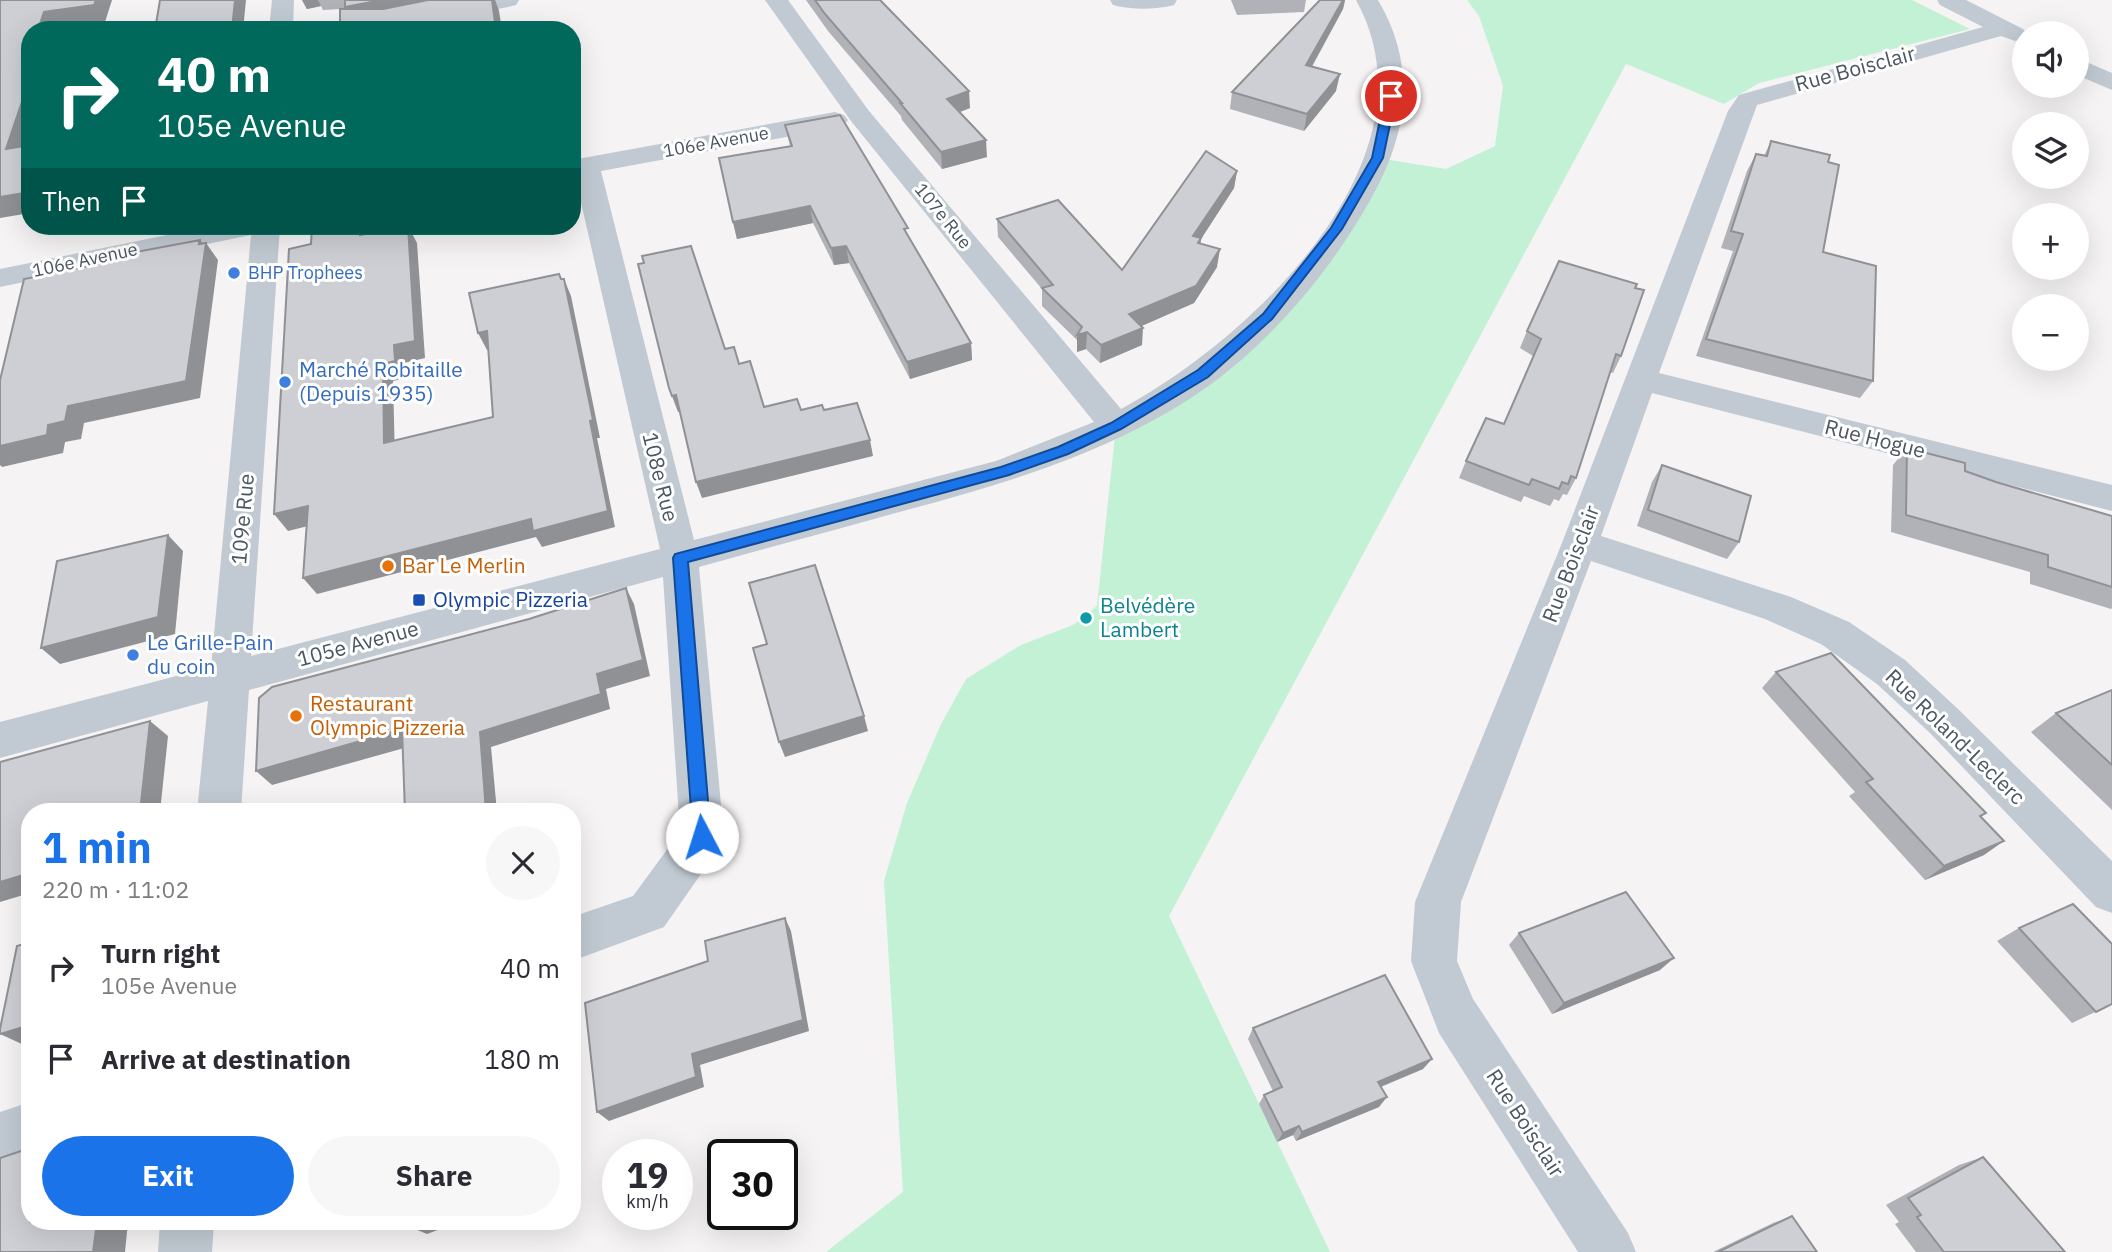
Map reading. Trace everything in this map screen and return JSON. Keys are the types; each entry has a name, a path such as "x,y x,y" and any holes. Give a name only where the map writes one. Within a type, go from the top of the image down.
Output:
{"street":[{"path":"282,21 283,0"},
{"path":"402,21 508,0"},
{"name":"107e Rue","path":"776,0 860,116 1116,426"},
{"path":"1121,0 1166,0"},
{"name":"105e Avenue","path":"0,740 1004,471 1063,450 1116,426 1203,374 1268,317 1317,256 1351,207 1378,158 1388,118 1392,72 1381,26 1367,0"},
{"path":"1948,0 2012,32"},
{"name":"Rue Boisclair","path":"1609,1252 1456,1016 1434,961 1438,902 1580,543 1639,379 1741,111 1748,100 2012,34"},
{"path":"2089,71 2112,83"},
{"name":"106e Avenue","path":"581,166 860,116"},
{"name":"108e Rue","path":"581,174 680,558 702,837 648,912 581,936"},
{"name":"106e Avenue","path":"0,278 208,235"},
{"name":"109e Rue","path":"220,803 265,235"},
{"name":"Rue Hogue","path":"1639,379 2112,498"},
{"name":"Rue Roland-Leclerc","path":"1580,543 1779,608 1835,633 1891,672 1944,721 2112,891"},
{"path":"0,1138 21,1131"},
{"path":"185,1252 186,1230"}],"green space":[{"path":"1467,0 1912,0 1970,29 1759,83 1724,104 1626,64 1169,916 1330,1252 826,1252 903,1192 884,881 907,803 941,724 966,679 1021,645 1073,625 1097,606 1116,426 1268,317 1378,158 1446,169 1495,146 1503,86 1479,16"}],"building":[{"path":"0,0 96,0 94,5 44,12 41,21 21,21 21,105 6,149 21,146 21,194 0,197"},
{"path":"160,0 235,0 233,21 156,21"},
{"path":"345,0 382,0 345,7"},
{"path":"428,0 492,0 495,21 340,21 340,9 383,9"},
{"path":"815,0 880,0 969,91 947,99 986,140 941,152"},
{"path":"1320,0 1343,0 1306,65 1340,74 1307,114 1232,92"},
{"path":"840,115 908,228 904,229 971,343 907,362 846,246 831,248 810,206 733,222 719,158 792,146 785,125"},
{"path":"1771,141 1830,155 1828,162 1839,165 1823,252 1876,266 1873,381 1706,339 1743,234 1731,231 1756,154 1767,156"},
{"path":"1206,151 1237,171 1193,236 1201,238 1198,243 1220,249 1196,286 1129,314 1143,328 1101,345 1087,332 1077,335 1082,327 1042,288 1053,285 997,219 1058,200 1122,270"},
{"path":"312,235 409,235 415,341 394,345 395,361 383,364 384,443 493,417 487,331 478,333 469,293 559,274 561,279 564,279 593,420 590,421 608,511 533,531 531,519 303,578 308,506 274,514 289,249 311,244"},
{"path":"200,240 199,244 206,243 186,381 68,406 65,421 48,425 47,435 0,446 0,380 24,279 124,259 125,254"},
{"path":"691,246 725,349 734,347 739,364 750,361 764,407 797,399 801,410 822,405 824,410 857,403 870,440 696,482 676,395 672,396 669,388 638,264 644,263 642,256"},
{"path":"1559,261 1637,284 1635,288 1644,290 1621,356 1616,354 1576,478 1571,476 1568,484 1562,482 1559,489 1532,479 1529,485 1466,461 1486,418 1504,424 1541,339 1527,331"},
{"path":"1907,448 1965,463 1965,471 1996,482 2112,516 2112,587 2048,567 2048,555 1906,515"},
{"path":"1662,465 1751,496 1739,542 1648,510"},
{"path":"168,535 158,617 41,648 57,561"},
{"path":"815,565 864,716 779,742 753,648 767,644 749,583"},
{"path":"626,588 643,660 597,674 601,694 480,732 485,803 405,803 402,729 256,771 259,698 272,687 529,619"},
{"path":"1831,653 1986,813 1980,816 2004,841 1944,866 1866,782 1873,779 1776,672"},
{"path":"2112,690 2112,765 2056,713"},
{"path":"150,721 141,803 21,803 21,876 0,882 0,762"},
{"path":"1626,892 1674,958 1564,1003 1519,933"},
{"path":"2073,904 2112,944 2112,1004 2096,1012 2019,928"},
{"path":"785,918 803,1020 692,1054 696,1077 597,1112 585,1003 708,961 705,941"},
{"path":"21,945 21,1028 0,1034 0,1029 17,946"},
{"path":"1385,975 1432,1059 1378,1082 1387,1097 1302,1132 1299,1126 1283,1133 1264,1095 1282,1087 1253,1028"},
{"path":"21,1151 21,1230 96,1230 93,1252 0,1252 0,1158"},
{"path":"1983,1157 2065,1252 1944,1252 1917,1217 1921,1215 1908,1198"},
{"path":"1792,1216 1817,1252 1718,1252"}],"place":[{"name":"BHP Trophees","path":"234,273"},
{"name":"Marché Robitaille (Depuis 1935)","path":"285,382"},
{"name":"Bar Le Merlin","path":"388,566"},
{"name":"Olympic Pizzeria","path":"419,600"},
{"name":"Belvédère Lambert","path":"1086,618"},
{"name":"Le Grille-Pain du coin","path":"133,655"},
{"name":"Restaurant Olympic Pizzeria","path":"296,716"}],"route":[{"path":"702,837 680,558 1004,471 1063,450 1116,426 1203,374 1268,317 1294,287 1351,207 1378,158 1391,96"}]}
